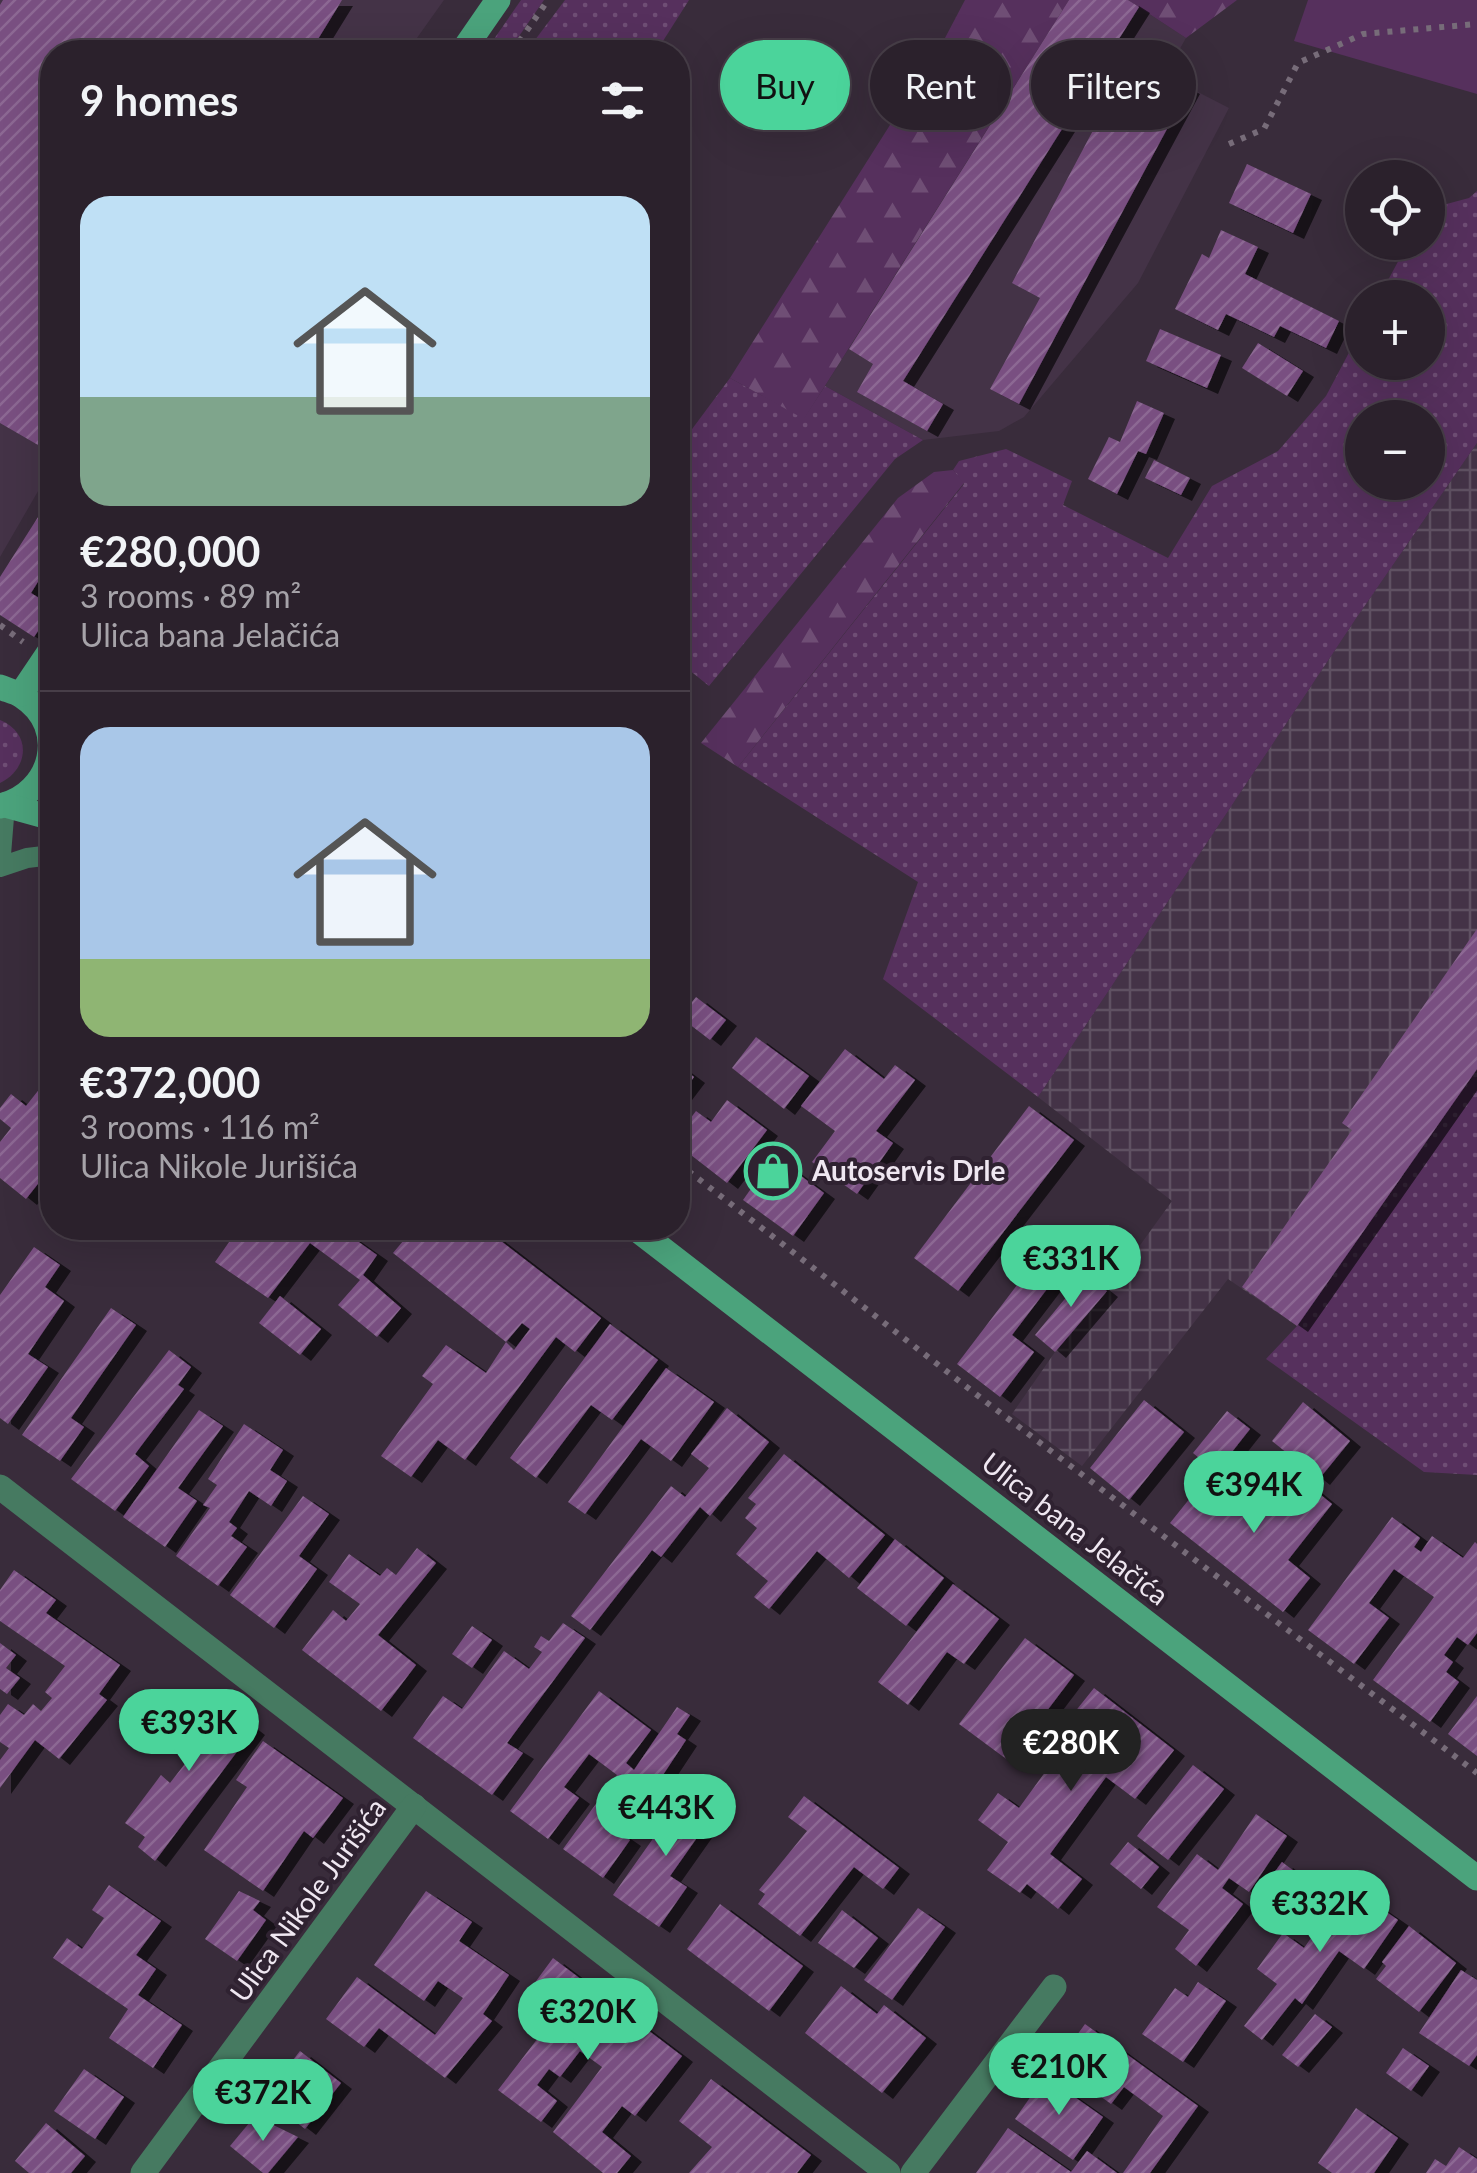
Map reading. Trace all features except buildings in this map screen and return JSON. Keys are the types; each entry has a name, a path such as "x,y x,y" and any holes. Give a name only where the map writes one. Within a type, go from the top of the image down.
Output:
{"main road":[{"path":"470,40 498,0"},
{"path":"40,660 10,691 40,715"},
{"path":"2,806 24,798 40,779"},
{"path":"2,806 40,815"},
{"name":"Ulica bana Jelačića","path":"652,1240 1477,1878"}],"street":[{"path":"3,1497 414,1806 888,2173"},
{"name":"Ulica Nikole Jurišića","path":"143,2173 414,1806"},
{"path":"913,2173 1054,1987"}],"lane":[{"path":"2,806 0,867 40,857"}],"path":[{"path":"520,40 548,0"},
{"path":"1229,144 1264,129 1298,63 1363,34 1477,24"},
{"path":"690,1172 1477,1773"}],"shaded area":[{"path":"0,0 444,0 416,40 40,40 40,488 0,557"},
{"path":"1069,0 1128,0 1186,38 1185,40 1044,40"},
{"path":"1031,60 1031,130 1196,130 1196,91 1229,108 1138,283 1024,417 999,431 923,440 825,386 987,130 1011,130 1011,92"},
{"path":"1477,443 1477,1069 1297,1326 1228,1279 1082,1466 1012,1414 1172,1201 1038,1097 1355,620 1438,500 1445,500 1445,489"}],"green space":[{"path":"521,0 544,0 516,40 493,40"},
{"path":"565,0 689,0 664,40 535,40"},
{"path":"965,0 1069,0 1044,40 1031,40 1031,60 1011,92 1011,40 945,38"},
{"path":"1128,0 1237,0 1186,38"},
{"path":"1308,0 1477,0 1477,94 1294,41"},
{"path":"887,130 987,130 804,419 730,378"},
{"path":"1477,191 1477,443 1445,489 1445,400 1345,400 1345,500 1438,500 1038,1097 883,979 918,882 738,767 964,484 953,470 959,461 1006,449 1072,481 1063,505 1168,558 1212,486 1278,451 1326,396 1345,360 1345,380 1445,380 1445,280 1388,280 1399,260 1445,260 1445,204 1469,198"},
{"path":"730,378 804,418 825,386 923,440 895,459 709,686 690,671 690,432"},
{"path":"953,470 964,483 738,767 701,743 898,498 934,472"},
{"path":"0,720 18,733 23,751 17,769 0,783"},
{"path":"1477,1069 1477,1475 1424,1472 1266,1359 1297,1326"}],"place":[{"name":"Autoservis Drle","path":"773,1171"}]}
